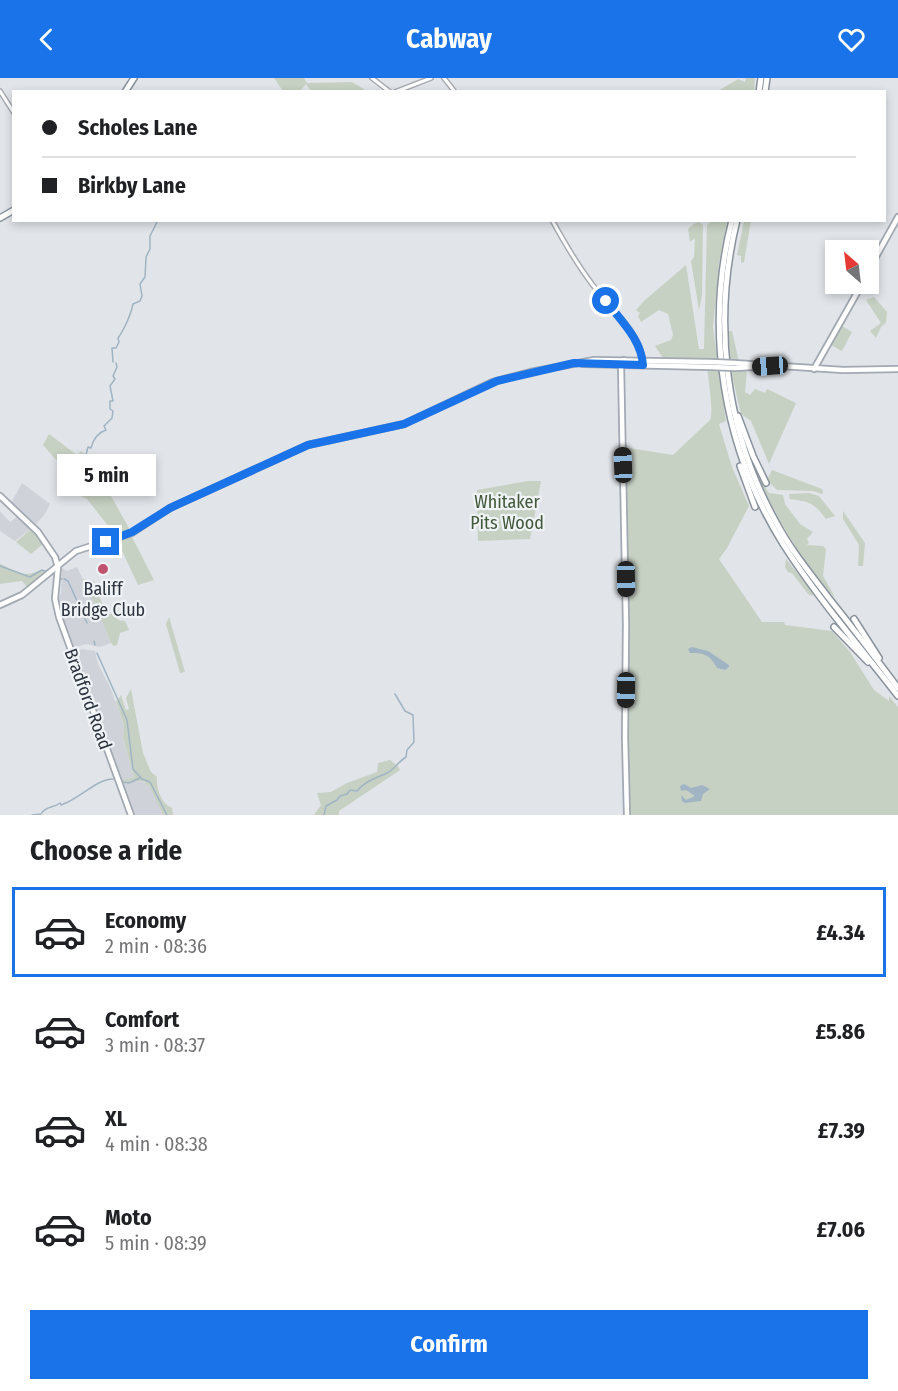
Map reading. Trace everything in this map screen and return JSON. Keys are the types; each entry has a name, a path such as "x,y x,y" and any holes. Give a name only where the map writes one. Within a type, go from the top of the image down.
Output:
{"highway":[{"path":"732,222 723,262 720,320 722,369 736,450 755,507"},
{"path":"737,222 725,299 725,352 729,385 746,453 776,522 799,558 896,687"},
{"path":"729,385 746,438 766,483"},
{"path":"730,420 751,483 776,533 795,562 896,687"},
{"path":"854,618 896,687 898,696"},
{"path":"834,627 896,687"}],"main road":[{"path":"372,78 387,90"},
{"path":"400,90 431,78"},
{"path":"0,91 12,110"},
{"path":"879,251 898,217"},
{"path":"553,222 592,285 627,326 641,351 643,363"},
{"path":"814,369 856,294"},
{"path":"0,605 22,596 76,551 132,532 170,508 308,445 404,424 492,382 574,363 606,360 623,362"},
{"path":"623,362 627,815"},
{"path":"574,363 623,362 851,370 898,369"},
{"path":"0,496 44,540 55,557 58,567"},
{"name":"Bradford Road","path":"58,567 55,599 59,617 131,815"},
{"path":"50,573 54,573 57,578"}],"shaded area":[{"path":"22,483 50,504 36,524 11,503"},
{"path":"0,511 10,522 18,516 30,529 15,541 0,531"},
{"path":"77,567 111,643 100,647 86,644 73,648 57,601 61,594 62,568 67,571"},
{"path":"82,649 95,651 98,664 110,687 124,725 123,739 134,777 120,781 73,653"},
{"path":"139,781 149,784 163,815 133,815 121,784"}],"green space":[{"path":"274,78 304,78 307,83 352,82 365,90 310,90 306,84 301,90 282,90"},
{"path":"746,78 755,78 754,90 720,90 738,79 745,82"},
{"path":"699,222 703,225 702,295 699,310 691,261 694,257 695,238 690,242 688,229"},
{"path":"711,222 727,222 719,263 713,327 726,421 719,424 732,467 749,506 719,559 762,622 784,622 785,625 832,631 850,652 874,690 889,701 889,696 898,707 898,815 627,815 623,447 673,455 710,420 711,416 707,366 646,363 707,364 665,361 655,346 671,340 673,335 668,314 659,310 641,322 638,316 640,313 636,310 686,265 699,349 704,349 707,225"},
{"path":"744,222 751,222 744,262 741,263 741,256 737,255"},
{"path":"874,297 887,312 886,322 876,338 870,331 881,323 866,300"},
{"path":"842,326 852,332 842,351 831,345"},
{"path":"728,331 732,331 739,362 747,371 745,392 750,395 755,389 765,393 767,389 796,403 769,464 751,421 741,414 731,371"},
{"path":"49,434 77,455 81,451 90,457 87,464 111,496 130,530 117,537 87,499 72,492 76,486 72,478 43,445"},
{"path":"746,446 769,493 783,495 785,504 800,524 813,532 807,539 809,543 807,545 823,546 826,549 823,576 835,597 811,569 783,525 766,494"},
{"path":"772,470 822,489 823,492 822,494 813,491 777,490 767,480"},
{"name":"Whitaker Pits Wood","path":"528,481 541,481 530,539 478,541 477,490"},
{"path":"809,493 819,496 835,516 826,519 814,506 807,502 790,499 789,494"},
{"path":"843,511 865,543 863,566 858,566 859,545 843,519"},
{"path":"32,528 44,543 31,554 16,542"},
{"path":"131,535 154,580 138,585 117,540"},
{"path":"786,559 812,591 814,594 812,596 792,573 788,572 785,567"},
{"path":"0,564 25,574 48,570 28,588 22,581 0,584"},
{"path":"82,579 94,581 103,606 109,614 113,613 118,620 125,621 129,630 120,633 117,645 114,646 111,643"},
{"path":"169,617 185,672 180,673 166,624"},
{"path":"131,689 143,753 151,772 157,777 160,795 172,808 173,815 163,815 149,785 145,782 121,784 120,781 134,777 123,738 124,725 116,702 121,695 126,710 129,709 126,698"},
{"path":"390,760 400,770 339,811 339,815 314,815 321,805 317,793 331,792 347,783 377,772 378,763"}],"water":[{"path":"692,647 708,651 729,667 725,670 717,668 706,656 690,653 688,649"},
{"path":"684,784 691,788 702,785 710,789 703,794 701,801 685,803 681,795 686,800 695,796 686,790 681,791 680,786"}],"waterway":[{"path":"113,362 112,348 116,348 119,342 118,338 133,304 140,301 142,296 140,284 145,277 150,236 157,222"},
{"path":"84,463 88,447 91,448 96,437 106,430 104,426 112,418 113,411 110,409 110,401 113,401 110,386 115,379 113,376 117,367 116,363"},
{"path":"0,566 30,577 42,570 47,572"},
{"path":"64,579 68,581 87,623"},
{"path":"94,641 95,645"},
{"path":"97,653 127,720 133,769 142,779 150,782 167,815"},
{"path":"324,815 326,806 340,796 347,794 350,790 357,791 367,782 390,772 406,757 407,750 414,742 413,715 405,711 395,694"},
{"path":"122,782 129,783 140,778"},
{"path":"32,815 41,814 47,808 68,802 100,782 113,779"}],"place":[{"name":"Baliff Bridge Club","path":"103,569"}],"route":[{"path":"106,542 132,532 170,508 308,445 404,424 497,381 574,363 643,365 640,348 627,326 606,301"}]}
